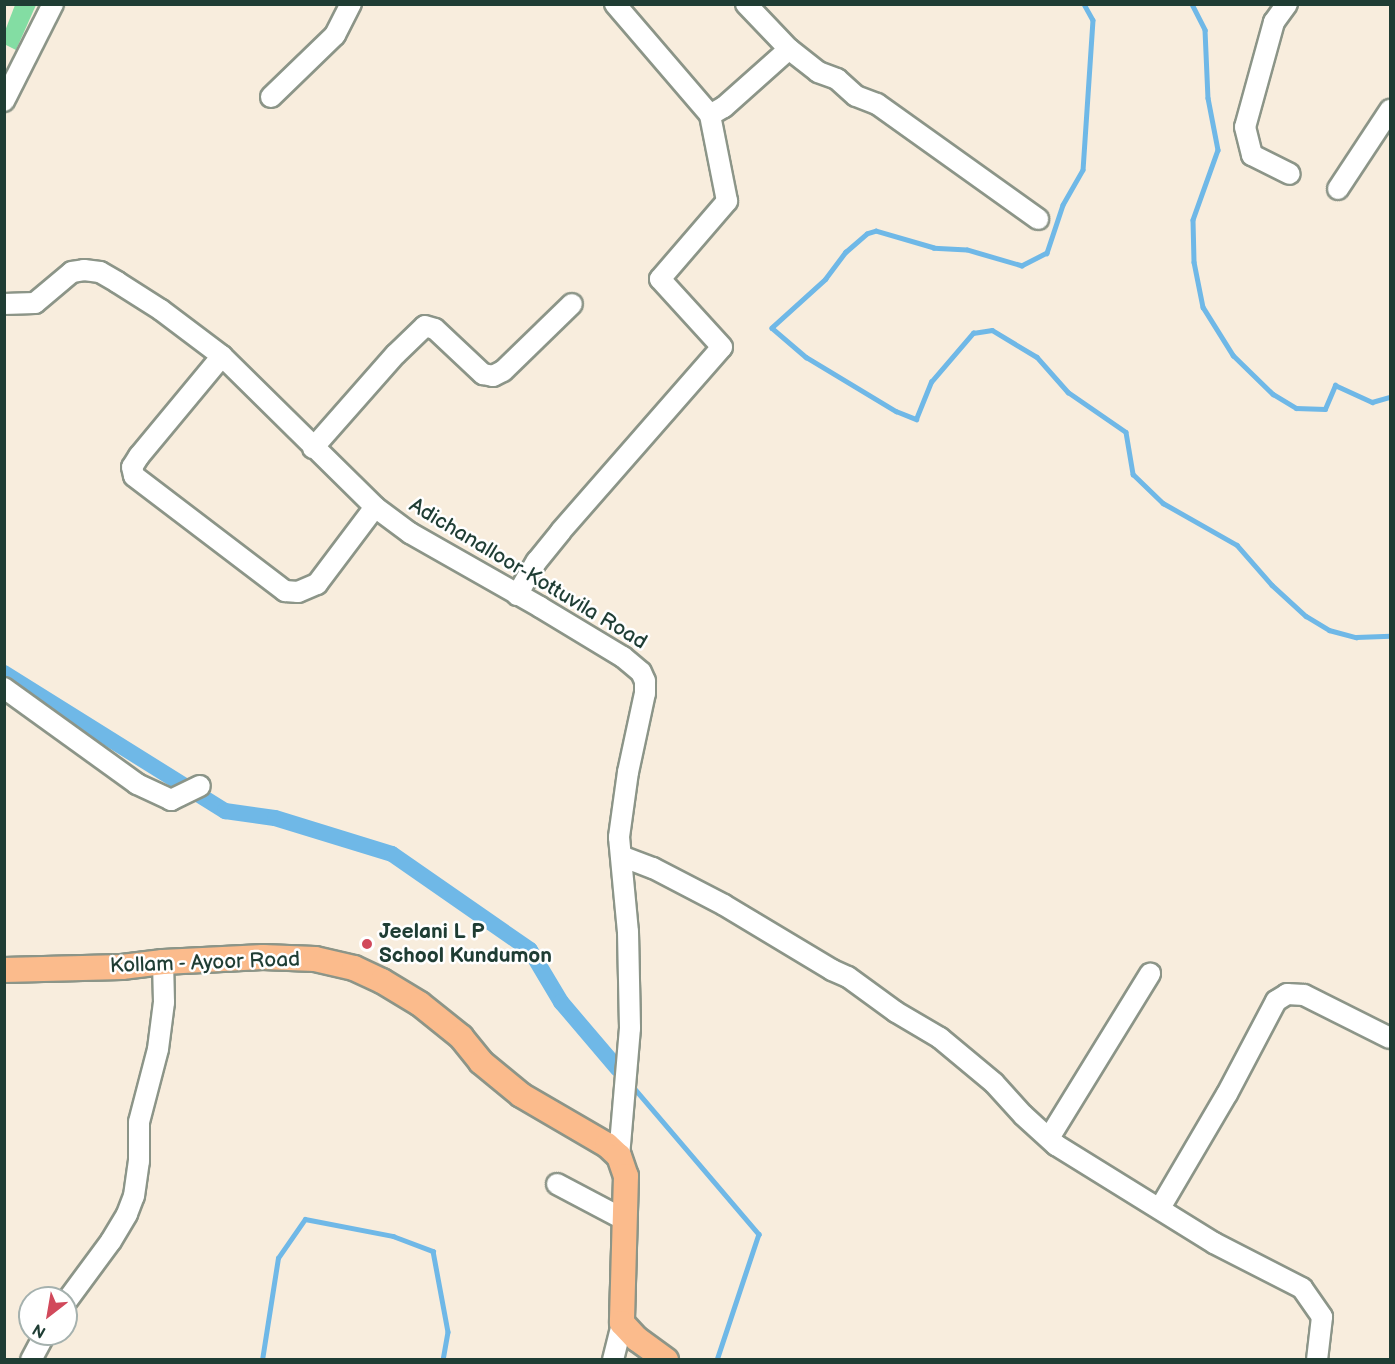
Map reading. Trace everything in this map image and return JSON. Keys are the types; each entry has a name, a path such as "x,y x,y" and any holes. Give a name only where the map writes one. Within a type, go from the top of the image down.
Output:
{"main road":[{"name":"Kollam - Ayoor Road","path":"4,970 122,967 163,962 263,957 315,959 354,968 382,981 420,1004 461,1037 481,1062 521,1095 607,1145 619,1156"},
{"path":"619,1156 626,1176 622,1323 637,1339 666,1359"}],"street":[{"path":"4,101 52,4"},
{"path":"271,97 335,35 351,4"},
{"path":"517,595 537,561 561,531 722,347 660,279 727,201 710,115 615,4"},
{"path":"746,4 789,50 818,72 837,79 856,96 877,104 1038,219"},
{"path":"1287,4 1274,22 1245,127 1252,156 1290,174"},
{"path":"710,115 724,107 789,50"},
{"path":"1338,189 1390,111"},
{"name":"Adichanalloor-Kottuvila Road","path":"4,304 35,303 72,272 84,270 100,272 161,310 222,356 375,507 420,539 623,657 641,672 645,681 640,727 628,772 619,837 628,932 630,1028 619,1156"},
{"path":"314,448 396,354 424,326 435,329 488,376 503,371 572,304"},
{"path":"222,356 139,456 132,467 134,476 285,591 298,592 317,584 375,507"},
{"path":"4,688 137,784 171,800 200,786"},
{"path":"621,856 653,868 724,905 879,997 896,1012 940,1038 994,1083 1049,1138 1214,1243 1302,1288 1322,1317 1317,1359"},
{"path":"78,1286 111,1241 127,1214 134,1196 139,1161 139,1122 158,1049 164,1002 163,962"},
{"path":"1049,1138 1150,974"},
{"path":"1160,1208 1227,1094 1276,1001 1287,994 1304,995 1390,1038"},
{"path":"557,1184 625,1220"},
{"path":"613,1359 622,1323"}],"green space":[{"path":"15,5 36,5 16,50 4,44 5,31"}],"waterway":[{"path":"1084,4 1093,20 1083,170 1063,205 1047,253 1022,266 967,250 934,248 876,231 867,234 846,252 826,279 772,328 806,357 896,411 916,419 931,382 973,333 992,330 1037,357 1068,392 1126,432 1133,474 1163,503 1237,545 1272,585 1306,616 1329,630 1356,637 1390,636"},
{"path":"1192,4 1205,30 1208,98 1218,150 1193,220 1194,262 1203,307 1233,355 1273,394 1296,408 1325,409 1335,385 1372,402 1390,397"},
{"path":"4,673 225,811 275,818 392,854 530,950 561,1002 618,1069"},
{"path":"635,1089 759,1234 717,1360"},
{"path":"262,1360 278,1258 305,1219 393,1236 433,1251 448,1332 443,1360"}],"place":[{"name":"Jeelani L P School Kundumon","path":"367,944"}]}
